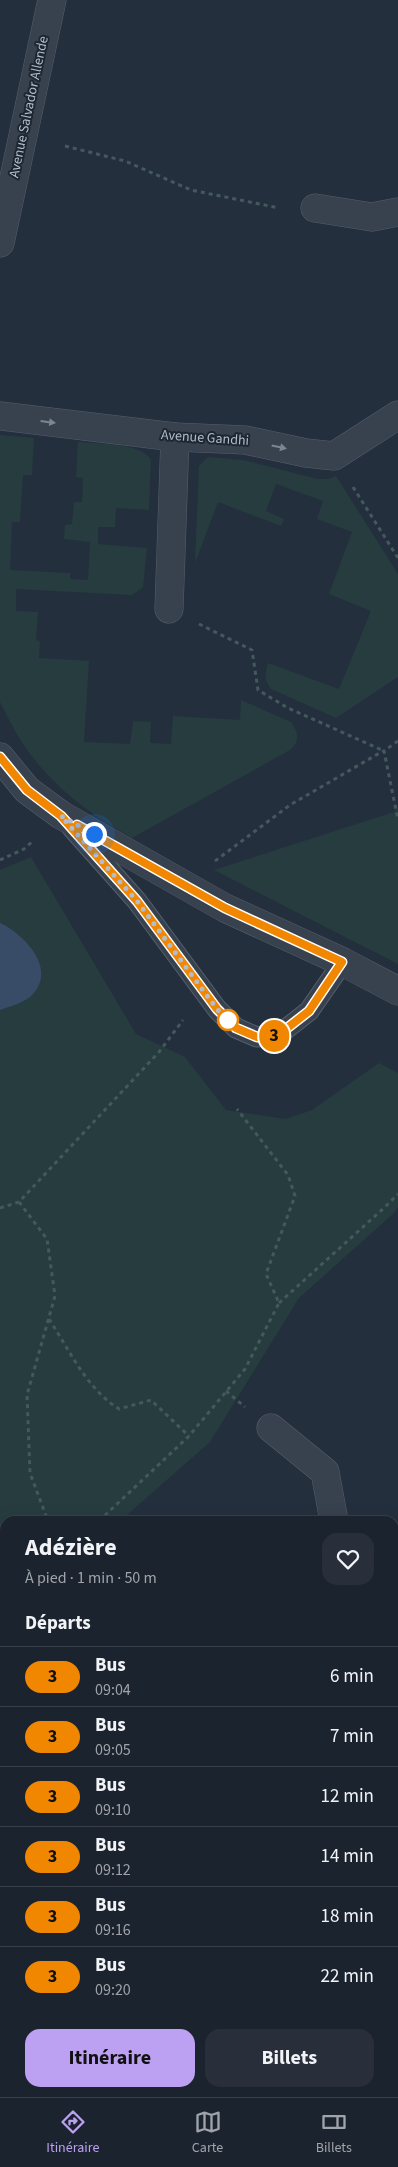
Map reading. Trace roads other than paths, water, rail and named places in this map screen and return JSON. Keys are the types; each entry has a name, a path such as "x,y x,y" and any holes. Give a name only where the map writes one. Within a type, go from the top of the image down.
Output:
{"street":[{"name":"Avenue Salvador Allende","path":"0,243 52,0"},
{"path":"315,208 372,217 398,212"},
{"name":"Avenue Gandhi","path":"0,416 175,437 245,440 306,453 334,456 398,415"},
{"path":"169,610 175,437"},
{"path":"0,757 27,790 61,816 225,908 342,962 398,991"},
{"path":"271,1428 325,1472 333,1516"}],"lane":[{"path":"61,816 137,901 217,1009 236,1028 257,1037 277,1036 309,1011 342,962"}],"water":[{"path":"0,923 19,935 28,944 40,964 41,975 39,986 31,996 0,1010"}]}
